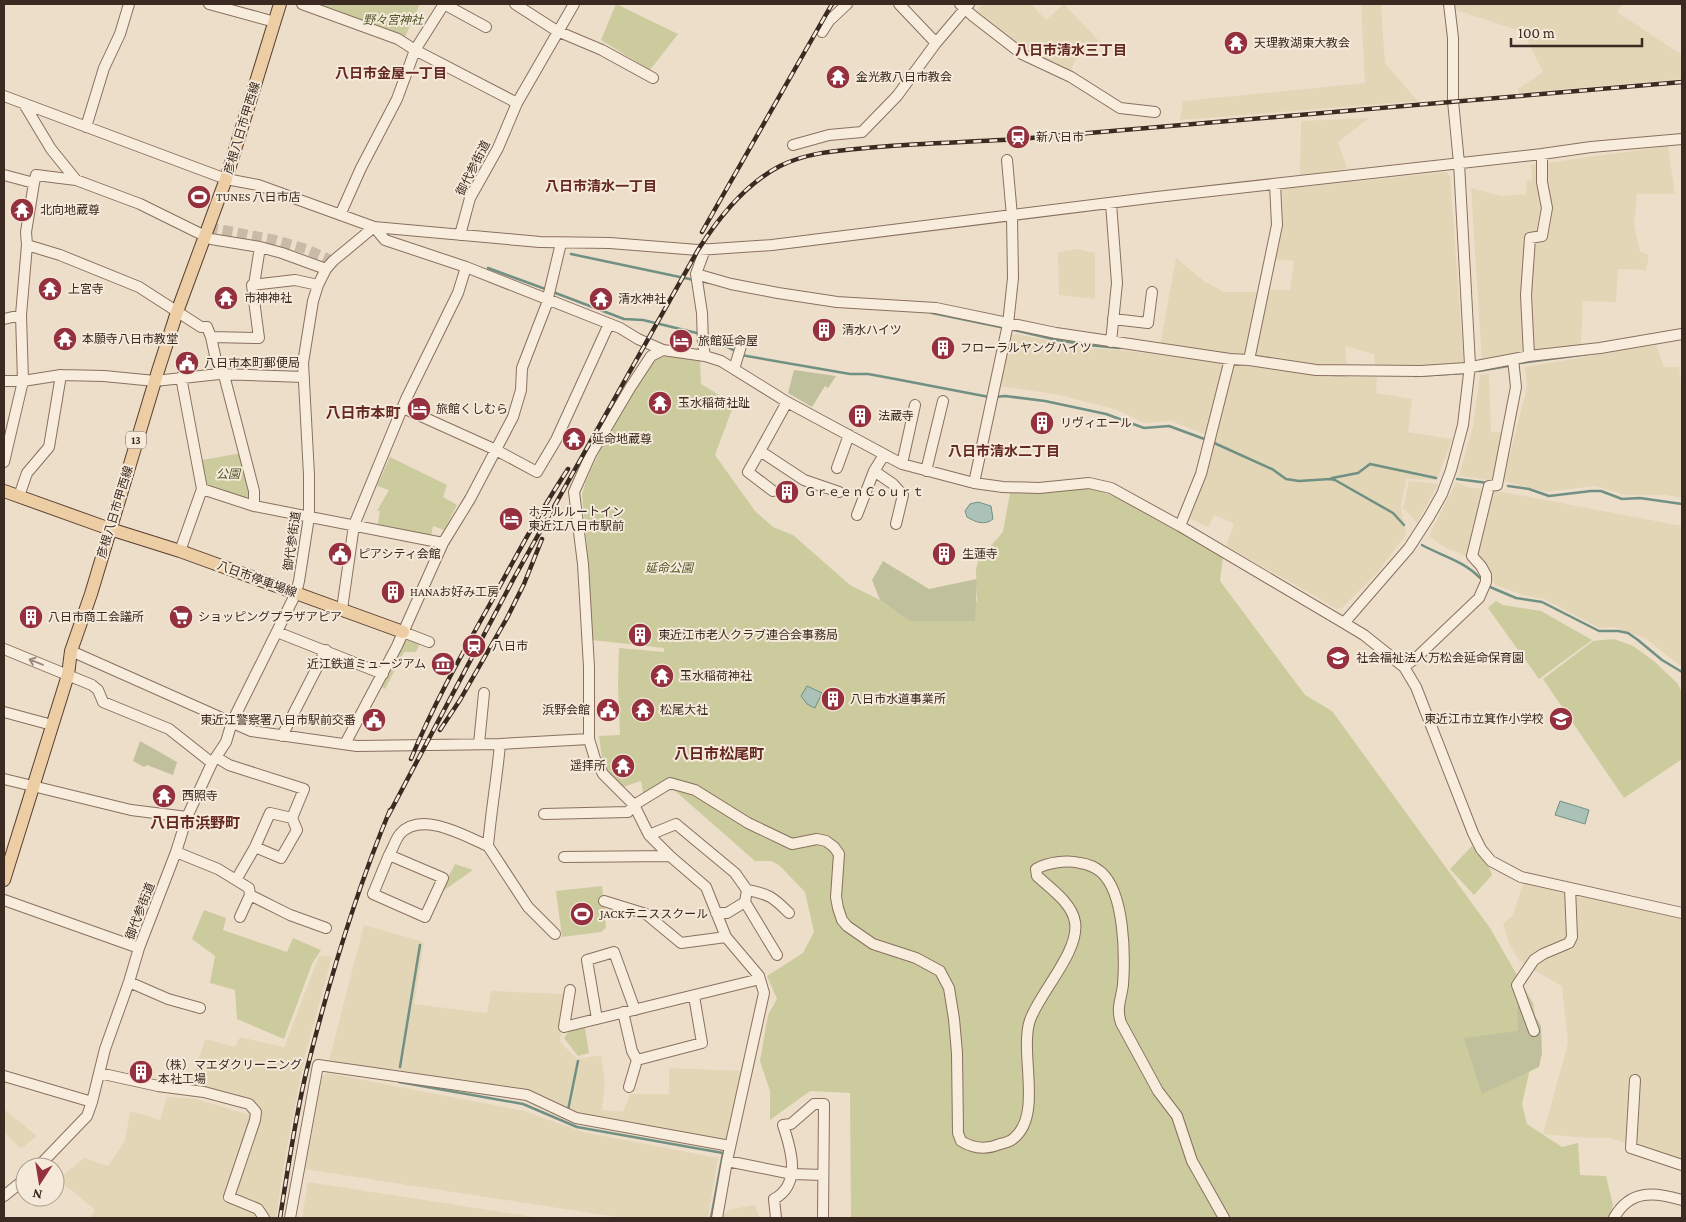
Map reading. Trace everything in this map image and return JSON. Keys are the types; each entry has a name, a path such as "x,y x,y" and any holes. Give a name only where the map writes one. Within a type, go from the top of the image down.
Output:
{"main road":[{"name":"彦根八日市甲西線","path":"4,880 6,864 34,785 68,675 71,651 91,594 155,381 204,236 226,179 280,4"},
{"name":"八日市停車場線","path":"4,491 110,529 180,551 402,632"}],"street":[{"path":"86,127 104,68 120,34 129,4"},
{"path":"209,4 275,22"},
{"path":"302,4 398,40 517,103"},
{"path":"340,215 361,168 397,99 415,50 444,4 486,28"},
{"path":"515,4 557,31 602,50 653,78"},
{"name":"御代参街道","path":"460,235 470,198 498,148 517,103 574,4"},
{"path":"822,32 829,21 847,4"},
{"path":"899,4 936,44"},
{"path":"1344,623 1409,548 1429,517 1442,494 1451,470 1463,425 1470,367 1453,101 1452,38 1449,4"},
{"path":"793,145 829,135 862,132 897,96 965,5 972,16 1022,54 1071,77 1120,108 1155,112"},
{"path":"4,96 226,179 258,185 374,227 561,243 610,243 704,249 772,245 1591,147 1682,139"},
{"path":"24,104 50,149 76,180"},
{"path":"1529,356 1526,295 1530,238 1542,236 1547,208 1542,182 1542,154"},
{"path":"974,483 1008,324 1013,278 1012,216 1007,160"},
{"path":"4,175 34,183"},
{"path":"4,462 23,381 21,314 27,244 26,232 36,175 76,180 140,204 214,240 260,247 299,258 326,269"},
{"path":"1249,360 1277,225 1275,184"},
{"path":"1111,203 1117,283 1111,342"},
{"path":"374,227 385,240 466,267 547,299 609,324 663,350 705,356 721,361 788,402 902,464 974,483 1003,487 1038,488 1089,483 1111,488 1180,526 1364,635 1404,667 1416,687 1473,833 1481,849 1491,861 1521,877 1682,913"},
{"name":"御代参街道","path":"47,1157 86,1116 92,1102 105,1049 176,852 186,817 214,760 226,742 232,722 296,593 309,517 309,475 303,363 313,302 318,285 333,260 374,227"},
{"path":"345,744 383,674 443,543 482,476 513,417 521,390 522,368 547,299 561,243"},
{"path":"27,244 60,255 139,287 201,327 208,327 254,491 254,506"},
{"path":"211,337 259,338 252,285 254,285 260,247"},
{"path":"704,249 696,274 702,313 705,356"},
{"path":"342,609 354,525 383,451 458,293 466,267"},
{"path":"696,274 731,284 837,302 936,313 1111,342 1316,370 1421,371 1470,367 1529,356 1600,348 1682,334"},
{"path":"254,285 294,280 318,285"},
{"path":"1113,320 1148,323 1152,292"},
{"path":"4,319 21,314"},
{"path":"403,408 496,450 537,472 556,440 609,324"},
{"path":"734,369 742,343"},
{"path":"663,350 651,356 630,388 591,454 574,492 583,573 589,667 590,739 595,759 603,774 634,805 649,834 670,856 706,887 726,937 760,979 764,993 730,1146 717,1218"},
{"path":"1180,526 1201,474 1230,359"},
{"path":"1404,667 1480,598 1486,582 1486,575 1472,556 1489,486 1497,485 1516,386 1513,359"},
{"path":"4,381 23,381 61,375 104,376 155,381 222,374 304,378"},
{"path":"19,496 27,473 49,447 61,375"},
{"path":"180,551 202,489 181,377"},
{"path":"926,471 942,401"},
{"path":"773,491 748,472 788,402"},
{"path":"902,464 916,405"},
{"path":"837,468 849,435"},
{"path":"760,450 804,480 839,492"},
{"path":"857,515 874,471 884,455"},
{"path":"874,471 893,484 903,495 896,524"},
{"path":"202,489 254,506 443,543"},
{"path":"277,632 383,674"},
{"path":"402,632 429,642"},
{"path":"4,649 92,685 98,690 103,702 170,730 214,760 304,789 292,818 297,830 281,858 255,847"},
{"path":"282,736 326,650"},
{"path":"71,651 251,731 361,746 500,744 590,739"},
{"path":"479,744 484,693"},
{"path":"4,712 52,725"},
{"path":"488,846 500,744"},
{"path":"4,779 131,810 186,817"},
{"path":"544,814 628,812 634,805 670,783 695,790 748,823 792,844 817,839 826,841 834,847 839,854 836,897 842,920 847,926 873,944 929,964 940,971 945,979 949,988 954,1019 958,1133 961,1141 972,1148 986,1148 998,1145 1014,1138 1022,1128 1027,1116 1027,1039 1029,1024 1033,1012 1070,949 1076,929 1075,919 1070,909 1037,876 1036,869 1041,866 1071,861 1088,865 1101,872 1115,894 1122,927 1124,960 1118,1013 1121,1023 1158,1091 1177,1116 1192,1161 1224,1218"},
{"path":"236,880 255,847 270,812 292,818"},
{"path":"389,856 443,878 425,917 373,894 389,856 400,834 409,828 421,824 436,824 488,846 528,907 555,934"},
{"path":"649,834 676,824 735,873 747,890 766,894 775,899 789,913"},
{"path":"176,852 202,862 249,888 250,895 240,917"},
{"path":"564,857 670,856"},
{"path":"1534,1031 1517,985 1534,960 1542,954 1569,943 1572,937 1570,888"},
{"path":"747,890 745,902 777,955"},
{"path":"250,895 290,915 326,928"},
{"path":"4,900 140,948"},
{"path":"604,901 646,914 681,944 726,937"},
{"path":"716,914 727,913 745,902"},
{"path":"597,1019 587,960 614,952 635,1010"},
{"path":"570,990 564,1027 760,979"},
{"path":"129,982 168,999 200,1008"},
{"path":"636,1060 702,1043 694,996"},
{"path":"623,1012 632,1051 636,1060 629,1087"},
{"path":"290,1218 318,1065 527,1094 576,1118 730,1146"},
{"path":"99,1074 158,1086 204,1092 248,1104 256,1112 255,1120 229,1197 258,1209 264,1218"},
{"path":"4,1076 92,1102"},
{"path":"1634,1080 1631,1148 1682,1165"},
{"path":"776,1218 774,1199 783,1194 792,1174 790,1147 783,1125 791,1124 814,1104 824,1104 823,1218"},
{"path":"727,1161 792,1174 823,1175"},
{"path":"4,1196 15,1187"},
{"path":"1614,1218 1630,1199 1642,1195 1655,1194 1682,1200"}],"shaded area":[{"path":"982,4 1031,4 1046,20 1064,4 1100,42 1078,56 1068,75 1022,54 973,16"},
{"path":"1361,4 1381,4 1385,63 1418,101 1180,120 1183,101 1365,83"},
{"path":"1452,4 1623,4 1617,12 1682,55 1682,79 1519,93 1518,89 1543,72 1523,32 1456,10"},
{"path":"1369,118 1338,142 1347,168 1300,178 1301,121"},
{"path":"1668,146 1675,194 1637,194 1634,224 1640,252 1649,255 1646,270 1618,269 1616,302 1583,301 1581,346 1482,362 1471,188 1501,196 1526,194 1527,181 1532,180 1531,165"},
{"path":"1446,172 1450,176 1464,366 1416,369 1375,364 1374,354 1345,346 1347,364 1318,366 1252,355 1270,290 1290,290 1294,261 1276,259 1283,226 1282,189"},
{"path":"1078,249 1095,253 1095,299 1059,295 1058,252"},
{"path":"1176,258 1204,281 1224,292 1259,292 1247,353 1244,357 1160,346"},
{"path":"1016,334 1087,348 1119,350 1338,377 1377,377 1376,393 1412,399 1408,432 1452,439 1437,480 1406,479 1401,507 1406,535 1377,573 1342,608 1337,609 1226,546 1234,524 1214,515 1208,527 1188,518 1214,438 1171,421 1144,423 1118,410 1060,395 999,386 1010,336"},
{"path":"1656,345 1664,367 1679,367 1682,387 1682,498 1665,495 1625,495 1595,486 1546,492 1503,481 1527,387 1525,367"},
{"path":"1489,374 1491,432 1506,433 1495,481 1459,476 1473,426 1480,375"},
{"path":"1409,481 1438,484 1417,523 1403,508"},
{"path":"1456,482 1467,487 1492,490 1682,526 1682,667 1646,639 1615,627 1599,628 1544,599 1523,595 1496,585 1464,555 1446,548 1429,536"},
{"path":"978,502 991,506 993,519 983,523 967,517 965,511 970,504"},
{"path":"807,686 822,693 815,708 807,704 801,696"},
{"path":"1560,801 1589,810 1585,824 1555,815"},
{"path":"1523,884 1682,918 1682,1160 1670,1158 1610,1138 1543,1134 1568,1043 1562,986 1519,960 1510,946 1503,924 1513,915"},
{"path":"364,925 424,942 414,1004 487,1013 491,991 565,994 560,1042 577,1059 601,1055 605,1083 602,1110 623,1112 630,1094 669,1094 669,1068 743,1071 730,1146 576,1118 527,1095 328,1064"},
{"path":"319,956 332,957 304,1060 286,1152 276,1218 271,1218 259,1206 237,1195 235,1189 255,1130 252,1102 185,1086 197,1065 205,1039 235,1047 240,1037 284,1047"},
{"path":"327,1073 524,1111 583,1132 718,1158 708,1218 623,1218 304,1169 322,1077"},
{"path":"167,1097 196,1099 253,1116 225,1200 256,1212 262,1218 90,1218 95,1210 65,1185 65,1173 84,1158 108,1166 125,1141 130,1111 160,1120"},
{"path":"4,1109 37,1136 21,1149 4,1132"},
{"path":"308,1182 541,1218 302,1218"},
{"path":"755,1205 759,1218 723,1218 723,1215 732,1209"}],"green space":[{"name":"野々宮神社","path":"302,4 420,4 403,41"},
{"path":"616,4 678,34 650,70 601,40"},
{"name":"延命公園","path":"662,356 700,360 701,384 734,404 715,455 755,511 773,527 793,535 850,585 880,600 909,621 977,601 976,569 979,559 1003,532 1010,493 1087,486 1126,501 1223,557 1220,581 1305,695 1332,711 1490,928 1533,1003 1538,1033 1522,1104 1527,1124 1562,1147 1578,1143 1580,1175 1606,1176 1613,1205 1609,1218 851,1218 850,1093 810,1091 770,1120 770,1091 760,1061 768,1015 777,999 767,976 803,953 814,932 805,892 779,865 771,861 755,861 674,790 643,793 641,781 623,787 603,765 599,736 620,735 619,648 664,652 664,648 592,640 588,555 582,495 586,481 608,433 653,359"},
{"path":"794,370 836,376 828,388 825,386 812,407 788,393"},
{"name":"公園","path":"242,453 250,494 247,498 207,486 202,460"},
{"path":"390,457 447,485 443,497 457,505 444,530 433,526 431,536 378,524 380,511 377,511 389,490 377,486"},
{"path":"883,561 929,589 977,579 975,621 909,621 880,600 872,580"},
{"path":"1496,601 1503,605 1541,611 1592,640 1539,679 1488,608"},
{"path":"409,638 420,643 416,652 404,652 385,689 382,687 405,640"},
{"path":"1614,639 1633,646 1655,662 1677,683 1682,692 1682,759 1624,798 1543,679 1593,641"},
{"path":"140,741 177,762 173,775 147,765 144,767 133,761"},
{"path":"1472,846 1492,875 1474,895 1450,869"},
{"path":"455,864 473,870 440,893"},
{"name":"JACKテニススクール","path":"602,886 606,928 601,932 562,937 556,891"},
{"path":"204,910 226,918 223,930 287,952 293,938 321,950 312,964 284,1039 237,1019 235,990 210,983 215,956 192,939"},
{"path":"1529,1005 1541,1026 1542,1053 1539,1067 1482,1094 1464,1038 1518,1031 1517,1006"},
{"path":"585,1028 589,1053 578,1056 564,1038 569,1031"}],"waterway":[{"path":"571,254 694,280"},
{"path":"488,268 548,290"},
{"path":"699,281 711,283"},
{"path":"553,292 624,319 643,320 701,334"},
{"path":"932,313 1005,328"},
{"path":"1010,329 1057,340 1120,348"},
{"path":"706,336 737,352"},
{"path":"1520,363 1588,354"},
{"path":"741,355 850,374 868,374 989,397"},
{"path":"1479,371 1508,366"},
{"path":"1415,376 1463,373"},
{"path":"1334,375 1346,375"},
{"path":"995,397 1005,396 1045,401 1106,414 1144,428 1169,426 1207,440"},
{"path":"1212,442 1272,469 1286,479 1299,481 1335,480 1393,513 1404,525"},
{"path":"1332,478 1358,473 1370,464 1436,478"},
{"path":"1457,479 1488,483"},
{"path":"1508,486 1529,489 1549,496 1601,491 1622,499 1640,498 1682,504"},
{"path":"1422,545 1460,563 1480,578"},
{"path":"1490,587 1516,598 1542,602 1599,631 1628,633 1662,660 1682,672"},
{"path":"400,1067 420,945"},
{"path":"568,1110 578,1061"},
{"path":"399,1082 523,1104 577,1127 723,1153 711,1218"}],"tunnel":[{"path":"208,227 275,240 306,249 333,261"}],"railway":[{"path":"702,232 832,4"},
{"path":"388,816 514,578 698,250 734,202 767,173 803,157 853,149 1019,139 1682,82"},
{"path":"411,759 438,699 458,661 547,502 568,469"},
{"path":"440,730 460,700 507,618 524,584 542,539"},
{"path":"280,1218 299,1106 315,1036 354,906 390,810"}],"place":[{"name":"天理教湖東大教会","path":"1236,43"},
{"name":"金光教八日市教会","path":"838,77"},
{"name":"新八日市","path":"1018,137"},
{"name":"TUNES 八日市店","path":"199,197"},
{"name":"北向地蔵尊","path":"22,210"},
{"name":"上宮寺","path":"50,289"},
{"name":"市神神社","path":"226,298"},
{"name":"清水神社","path":"601,299"},
{"name":"清水ハイツ","path":"824,330"},
{"name":"本願寺八日市教堂","path":"65,339"},
{"name":"旅館延命屋","path":"681,341"},
{"name":"フローラルヤングハイツ","path":"943,348"},
{"name":"八日市本町郵便局","path":"187,363"},
{"name":"玉水稲荷社趾","path":"660,403"},
{"name":"旅館くしむら","path":"419,409"},
{"name":"法蔵寺","path":"860,416"},
{"name":"リヴィエール","path":"1042,423"},
{"name":"延命地蔵尊","path":"574,439"},
{"name":"ＧｒｅｅｎＣｏｕｒｔ","path":"787,492"},
{"name":"ホテルルートイン 東近江八日市駅前","path":"511,519"},
{"name":"ピアシティ会館","path":"340,554"},
{"name":"生蓮寺","path":"944,554"},
{"name":"HANAお好み工房","path":"393,592"},
{"name":"八日市商工会議所","path":"31,617"},
{"name":"ショッピングプラザアピア","path":"181,617"},
{"name":"東近江市老人クラブ連合会事務局","path":"640,635"},
{"name":"八日市","path":"474,646"},
{"name":"社会福祉法人万松会延命保育園","path":"1338,658"},
{"name":"近江鉄道ミュージアム","path":"443,664"},
{"name":"玉水稲荷神社","path":"662,676"},
{"name":"八日市水道事業所","path":"833,699"},
{"name":"浜野会館","path":"608,710"},
{"name":"松尾大社","path":"643,710"},
{"name":"東近江市立箕作小学校","path":"1561,719"},
{"name":"東近江警察署八日市駅前交番","path":"374,720"},
{"name":"遥拝所","path":"623,766"},
{"name":"西照寺","path":"164,796"},
{"name":"JACKテニススクール","path":"582,914"},
{"name":"（株）マエダクリーニング 本社工場","path":"141,1072"}],"district":[{"name":"八日市清水三丁目","path":"1071,50"},
{"name":"八日市金屋一丁目","path":"391,73"},
{"name":"八日市清水一丁目","path":"601,186"},
{"name":"八日市本町","path":"363,413"},
{"name":"八日市清水二丁目","path":"1004,451"},
{"name":"八日市松尾町","path":"719,754"},
{"name":"八日市浜野町","path":"195,823"}]}
